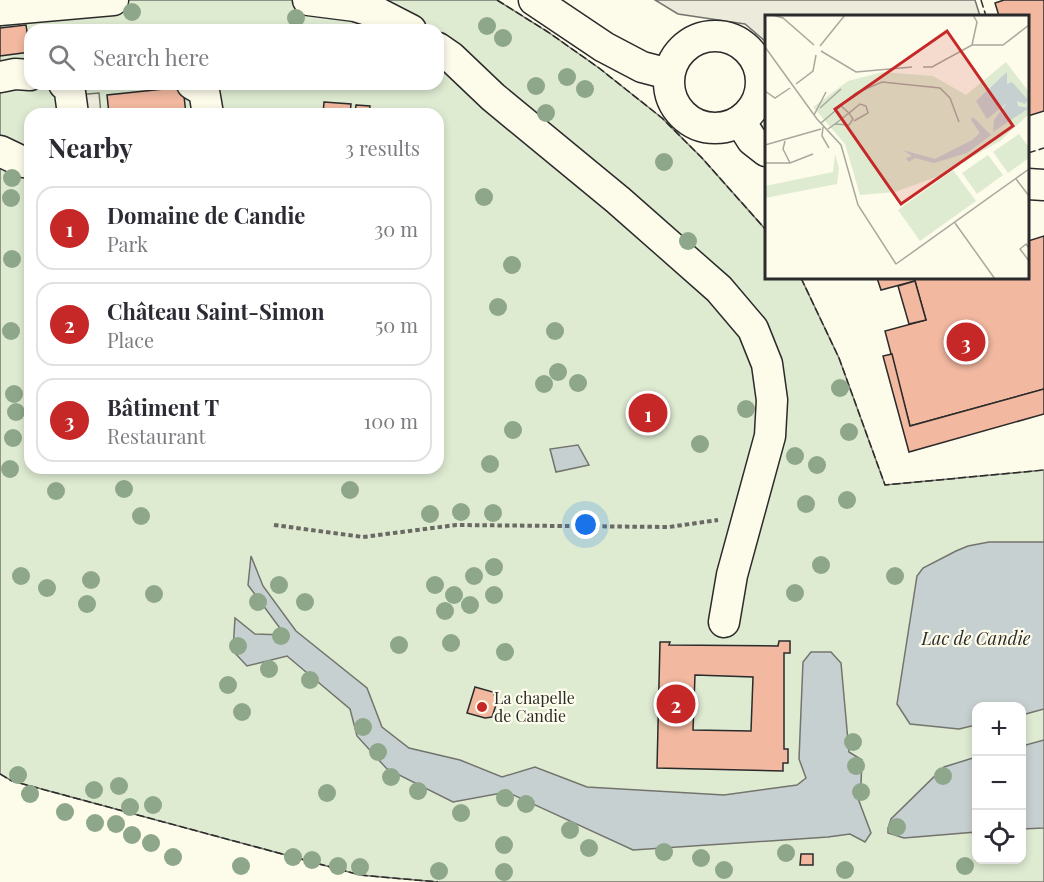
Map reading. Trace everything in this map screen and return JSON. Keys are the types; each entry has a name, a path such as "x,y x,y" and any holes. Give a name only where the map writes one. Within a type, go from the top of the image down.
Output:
{"lane":[{"path":"0,10 58,18 113,0"},
{"path":"308,0 355,6 380,14 399,24"},
{"path":"534,0 604,47 642,67 669,74"},
{"path":"719,35 741,43 756,60 762,78 758,102 740,121 722,128 699,126 678,111 669,92 669,74 678,54 695,40 719,35"},
{"path":"444,52 493,97 618,200 719,289 753,329 767,364 772,400 770,436 732,575 724,622"},
{"path":"0,77 24,75"},
{"path":"202,90 207,108"},
{"path":"740,121 752,140 765,150"},
{"path":"0,151 24,162"},
{"path":"1029,184 1044,186"}],"path":[{"path":"274,525 363,537 456,525 669,526 726,519 748,513"}],"green space":[{"path":"0,0 497,0 599,68 662,118 702,158 765,229 765,279 801,279 839,358 885,485 1044,470 1044,882 438,882 360,875 12,781 0,774"}],"shaded area":[{"path":"655,0 975,0 980,15 765,15 765,41 745,24 678,14"},
{"path":"99,93 100,108 78,108 77,95"}],"water":[{"path":"578,445 589,465 556,472 550,449"},
{"name":"Lac de Candie","path":"989,542 1044,542 1044,709 1026,714 1026,702 972,702 972,726 959,729 910,724 897,704 917,576 923,568 968,546"},
{"path":"251,556 263,586 296,631 367,688 382,727 409,748 460,760 502,777 535,767 587,787 724,795 797,785 806,778 799,759 803,662 811,652 831,652 841,663 849,752 862,760 861,783 856,793 871,833 865,842 850,834 633,850 507,792 453,802 387,769 357,736 350,709 287,656 247,666 233,651 235,618 255,634 285,635 248,585"},
{"path":"1044,740 1044,828 1026,829 1026,745"},
{"path":"972,758 972,832 904,838 888,833 891,819 944,767"}],"building":[{"path":"1004,0 1044,0 1044,111 1029,116 1029,15 999,15 995,3"},
{"path":"24,25 24,53 0,56 0,28"},
{"path":"154,90 183,90 185,108 108,108 107,95"},
{"path":"324,102 351,104 351,108 324,108"},
{"path":"356,105 370,106 370,108 356,108"},
{"path":"1044,236 1044,389 910,426 885,331 926,320 915,281 881,290 877,279 1029,279 1029,241"},
{"path":"915,281 926,320 909,324 898,286"},
{"path":"892,354 910,426 1044,389 1044,414 909,452 883,356"},
{"path":"779,641 790,641 790,653 784,653 784,749 788,749 788,763 783,763 783,771 657,768 660,642 670,642 669,645 778,646","holes":["695,675 753,677 751,731 693,730"]},
{"name":"La chapelle de Candie","path":"475,687 493,692 497,702 492,717 485,718 467,713"},
{"path":"801,854 813,854 813,865 800,865"}],"fence":[{"path":"497,0 599,68 662,118 702,158 765,229"},
{"path":"981,0 986,15"},
{"path":"1029,153 1044,148"},
{"path":"801,279 839,358 885,485 1044,470"},
{"path":"0,774 12,781 360,875 438,882"}],"place":[{"name":"Bâtiment T","path":"966,342"},
{"name":"Domaine de Candie","path":"648,413"},
{"name":"Château Saint-Simon","path":"676,704"},
{"name":"La chapelle de Candie","path":"482,707"}]}
